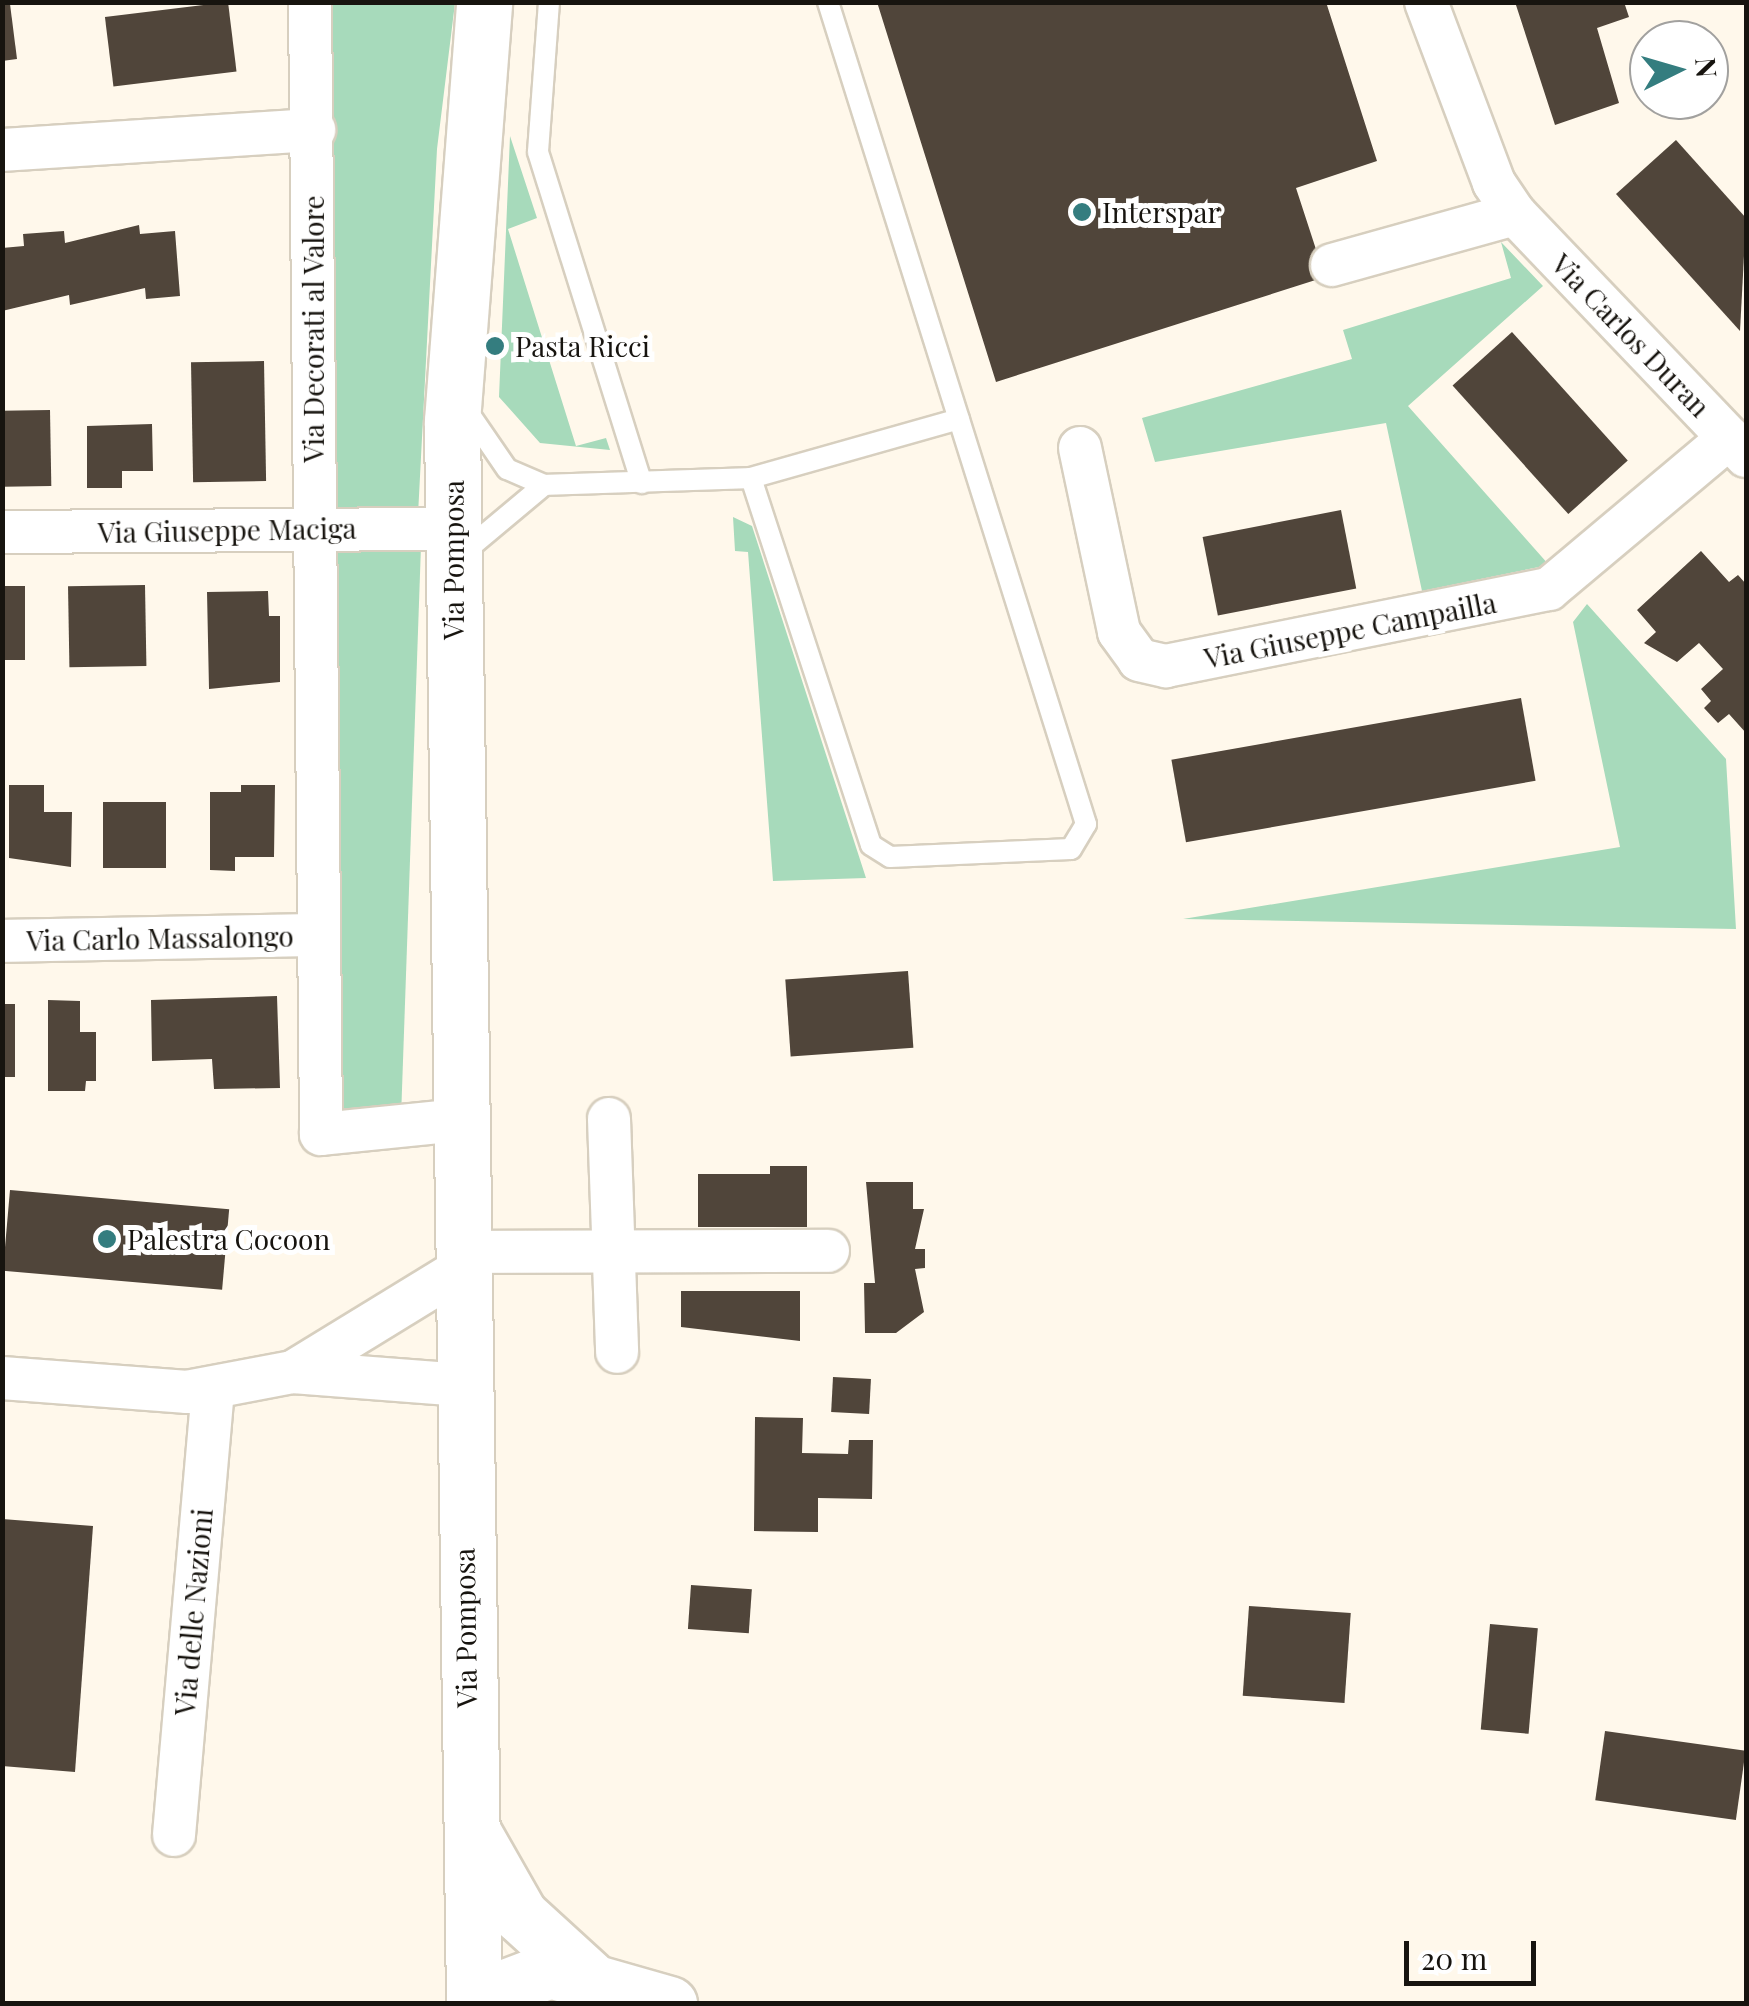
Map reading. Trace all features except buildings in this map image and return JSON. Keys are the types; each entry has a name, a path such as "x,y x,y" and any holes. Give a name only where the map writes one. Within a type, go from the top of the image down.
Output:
{"main road":[{"name":"Via Pomposa","path":"475,2002 462,1385 452,547 454,385 484,2"},
{"path":"469,1824 520,1915 588,1976"},
{"path":"475,2002 517,1976 588,1976 669,2004"}],"street":[{"name":"Via Decorati al Valore","path":"310,2 314,130 311,528"},
{"name":"Via Carlos Duran","path":"1426,2 1481,152 1515,214 1738,447"},
{"path":"2,150 314,130"},
{"path":"1332,265 1515,214"},
{"name":"Via Giuseppe Campailla","path":"1080,448 1120,632 1139,660 1166,666 1549,589 1738,447"},
{"path":"311,528 321,1134 459,1120"},
{"name":"Via Giuseppe Maciga","path":"2,532 311,528 452,547"},
{"name":"Via Carlo Massalongo","path":"2,941 318,935"},
{"path":"609,1119 617,1352"},
{"path":"294,1372 461,1260 614,1252 828,1252"},
{"path":"2,1378 213,1390 294,1372 462,1385"},
{"name":"Via delle Nazioni","path":"174,1835 213,1390"}],"lane":[{"path":"549,2 538,152 642,482"},
{"path":"751,478 871,846 890,858 1058,853 1086,824 828,2"},
{"path":"454,385 493,455 544,485"},
{"path":"452,547 544,485 751,478 959,419"}],"green space":[{"path":"327,3 455,3 437,149 418,515 334,515"},
{"path":"510,136 537,218 508,229 576,446 606,438 610,450 540,443 499,397"},
{"path":"1501,242 1543,286 1408,406 1549,565 1422,591 1386,423 1155,462 1142,418 1352,359 1343,330 1511,278"},
{"path":"733,517 752,526 866,878 773,881 748,552 735,551"},
{"path":"337,544 421,547 401,1124 317,1121"},
{"path":"1587,604 1726,759 1736,929 1183,919 1620,847 1573,622"}],"place":[{"name":"Interspar","path":"1082,212"},
{"name":"Pasta Ricci","path":"495,346"},
{"name":"Palestra Cocoon","path":"107,1239"}]}
